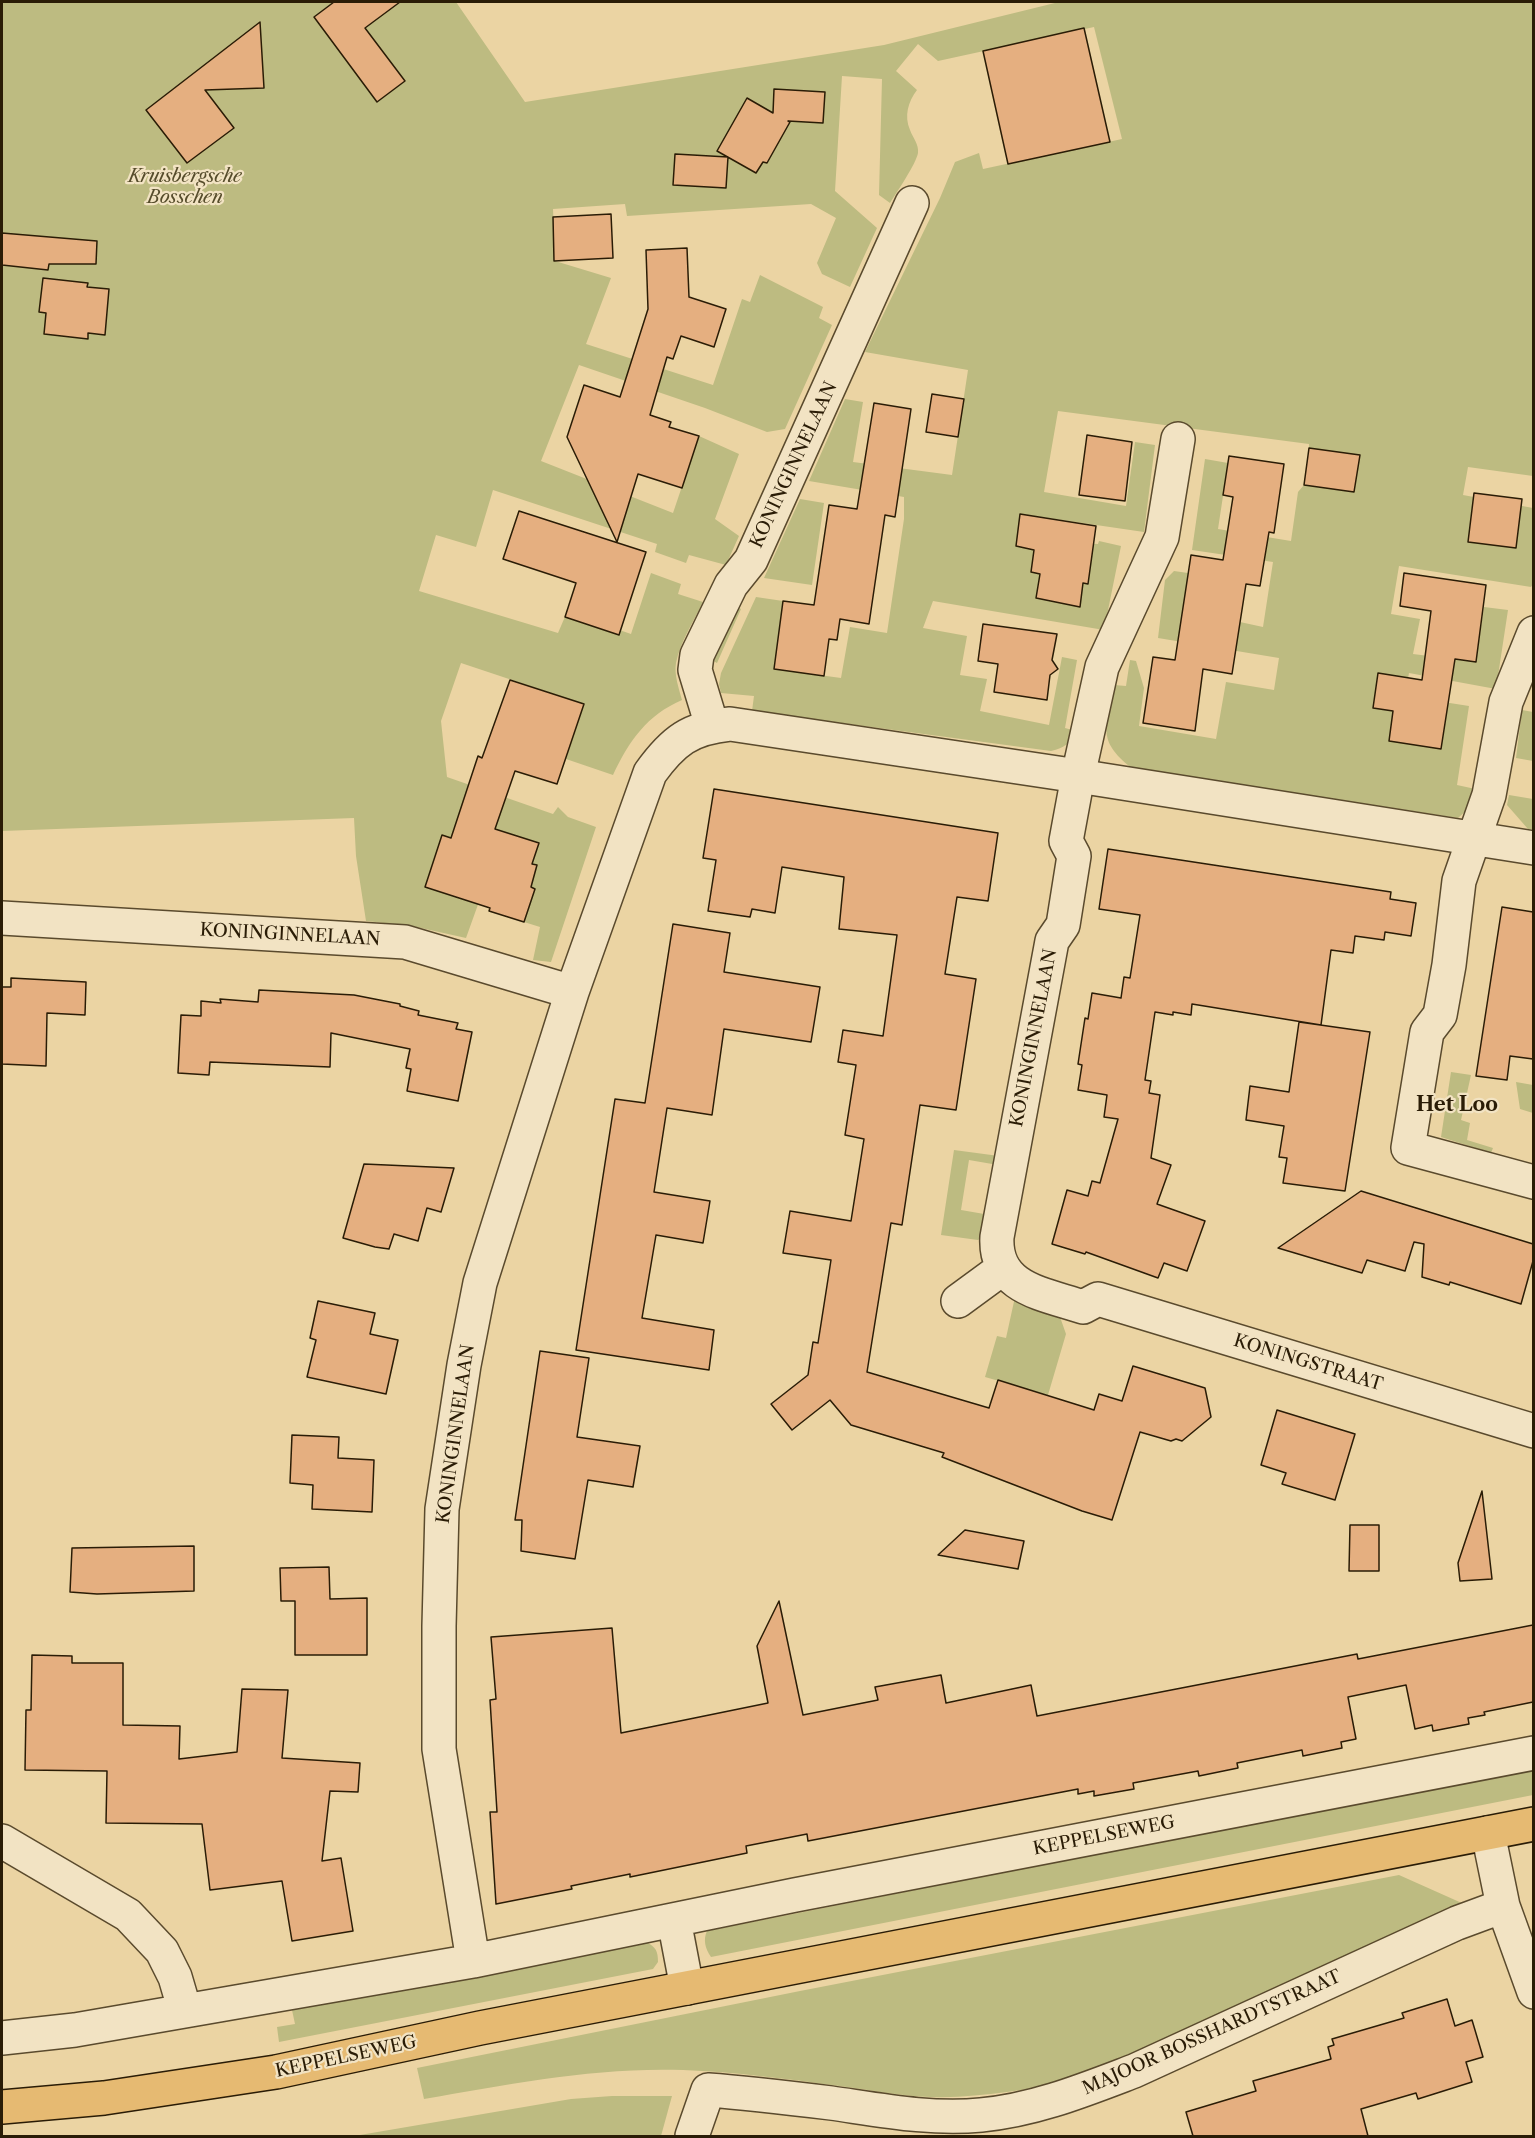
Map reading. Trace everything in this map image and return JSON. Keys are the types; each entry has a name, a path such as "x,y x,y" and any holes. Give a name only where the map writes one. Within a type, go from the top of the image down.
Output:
{"main road":[{"name":"KEPPELSEWEG","path":"2,2108 104,2098 276,2072 480,2028 1533,1824"}],"street":[{"name":"KONINGINNELAAN","path":"712,726 695,670 697,655 731,585 751,560 912,203"},
{"name":"KONINGINNELAAN","path":"1003,1268 996,1252 997,1237 1052,941 1063,925 1074,856 1066,841 1078,776 1102,667 1162,537 1178,439"},
{"path":"1533,633 1506,702 1489,795 1459,881 1449,965 1440,1015 1427,1032 1407,1148 1533,1182"},
{"name":"KONINGINNELAAN","path":"473,1961 439,1749 442,1509 464,1365 480,1283 572,992 650,773 666,751 688,734 712,726 730,724 1533,848"},
{"name":"KONINGINNELAAN","path":"2,918 405,942 572,992"},
{"path":"958,1300 1003,1268"},
{"name":"KONINGSTRAAT","path":"1003,1268 1022,1287 1083,1306 1098,1299 1533,1431"},
{"name":"KEPPELSEWEG","path":"2,2038 75,2030 473,1961 1533,1753"},
{"path":"1488,1833 1503,1906 1533,1992"},
{"path":"2,1841 128,1915 162,1951 175,1977 184,2011"},
{"name":"MAJOOR BOSSHARDTSTRAAT","path":"693,2136 708,2090 769,2095 930,2115 980,2115 1040,2104 1080,2092 1134,2071 1457,1923 1503,1906"},
{"path":"674,1920 687,1989"}],"green space":[{"name":"Kruisbergsche Bosschen","path":"2,2 456,2 525,102 884,45 1059,2 1533,2 1533,476 1468,467 1463,495 1533,508 1533,584 1531,587 1399,566 1391,614 1420,619 1413,654 1476,662 1484,607 1508,610 1496,689 1409,673 1405,696 1469,706 1457,785 1480,790 1479,799 1458,818 1132,768 1120,758 1108,740 1107,721 1114,685 1126,686 1130,660 1136,661 1144,688 1139,726 1216,739 1226,682 1274,690 1279,658 1158,638 1165,580 1174,571 1188,573 1240,622 1263,627 1273,562 1192,550 1205,459 1228,463 1218,529 1291,541 1298,492 1304,485 1354,492 1360,455 1309,448 1309,444 1058,411 1044,492 1126,506 1135,442 1155,445 1144,532 1021,514 1040,541 1098,544 1099,541 1121,546 1104,630 933,601 923,628 967,636 960,675 987,679 980,711 1049,725 1062,657 1077,660 1065,728 1076,731 1063,747 1051,751 752,711 754,696 721,693 719,684 721,673 756,597 783,601 775,669 841,678 850,627 887,633 904,519 904,497 809,481 845,399 863,402 853,462 952,475 968,370 865,352 940,198 955,162 979,153 983,169 1122,139 1094,27 938,61 918,44 896,71 917,90 911,99 907,114 908,125 917,144 918,153 910,171 890,203 879,195 882,79 842,76 835,191 877,228 850,287 822,274 817,263 836,218 811,204 627,216 625,204 553,209 555,261 611,278 586,344 713,385 742,299 750,302 760,275 823,307 819,318 832,325 785,429 767,432 579,365 541,461 673,513 699,436 739,454 715,519 739,536 726,565 689,555 686,563 655,552 657,544 493,490 476,547 436,535 419,591 558,633 567,612 631,634 651,573 681,584 678,594 703,602 684,639 676,663 676,677 682,700 659,713 640,730 613,775 566,759 584,704 461,663 441,721 447,777 553,814 558,807 568,817 596,827 551,962 533,960 540,927 524,922 497,888 485,885 466,938 412,926 366,921 356,856 354,818 2,831"},
{"path":"800,499 824,503 812,585 764,578"},
{"path":"732,605 741,609 717,663 708,658"},
{"path":"1522,710 1533,712 1533,761 1516,758"},
{"path":"1509,795 1533,799 1533,829 1528,829 1507,805"},
{"path":"1451,1072 1471,1075 1461,1120 1470,1123 1467,1140 1493,1148 1491,1153 1441,1137"},
{"path":"1516,1082 1533,1085 1533,1113 1520,1109"},
{"path":"954,1150 999,1156 998,1165 969,1160 961,1210 990,1215 987,1234 978,1240 941,1235"},
{"path":"1015,1297 1055,1311 1060,1317 1066,1334 1048,1395 985,1377 997,1336 1006,1338"},
{"path":"1533,1768 1533,1795 711,1957 705,1944 707,1931"},
{"path":"1399,1875 1464,1904 1272,1989 1129,2057 1100,2069 1039,2087 979,2095 931,2097 742,2074 650,2070 553,2078 424,2099 417,2068 800,1991"},
{"path":"646,1942 657,1952 658,1962 653,1969 279,2042 277,2027 295,2024 292,2010 448,1982"},
{"path":"672,2096 661,2136 354,2136 571,2099"}],"building":[{"path":"334,2 400,2 365,28 405,81 377,102 314,17"},
{"path":"260,22 264,88 205,90 234,128 187,163 146,110"},
{"path":"1084,28 1110,142 1008,164 983,51"},
{"path":"774,89 825,92 823,123 788,121 790,122 767,163 763,162 756,173 717,151 747,98 773,113"},
{"path":"675,154 728,157 726,188 673,185"},
{"path":"611,214 613,258 554,261 553,217"},
{"path":"2,233 97,241 96,264 49,264 48,270 2,265"},
{"path":"687,248 689,297 726,309 714,347 681,336 673,359 667,357 650,415 671,422 669,427 699,436 682,488 638,474 617,542 567,437 584,385 620,397 648,309 646,250"},
{"path":"43,278 88,283 87,287 109,289 105,335 88,333 88,339 44,334 46,313 39,312"},
{"path":"932,394 964,399 958,437 926,432"},
{"path":"874,403 911,409 895,517 885,515 869,624 840,619 837,640 829,639 824,676 774,669 783,601 814,605 829,505 857,509"},
{"path":"1087,435 1132,442 1125,501 1079,495"},
{"path":"1309,448 1360,455 1354,492 1304,485"},
{"path":"1229,456 1284,464 1274,533 1269,532 1260,586 1246,584 1232,674 1203,669 1195,731 1143,723 1153,657 1175,660 1191,555 1223,560 1233,497 1223,495"},
{"path":"1474,493 1522,499 1516,548 1468,542"},
{"path":"519,511 646,552 619,635 565,617 576,583 503,559"},
{"path":"1020,514 1096,526 1088,584 1083,583 1080,607 1036,598 1040,574 1031,572 1034,550 1016,546"},
{"path":"1404,573 1486,585 1476,662 1455,659 1441,749 1389,741 1393,711 1373,708 1378,673 1422,680 1431,611 1400,606"},
{"path":"983,624 1057,634 1052,660 1058,669 1050,675 1047,700 994,692 998,664 978,661"},
{"path":"510,680 584,704 557,784 515,771 495,829 539,843 532,864 537,865 531,887 535,889 524,922 489,911 490,908 425,887 442,835 451,838 478,756 482,758"},
{"path":"714,789 998,833 988,901 957,897 945,974 976,979 956,1110 920,1105 902,1225 891,1223 867,1372 989,1408 998,1380 1094,1410 1099,1394 1122,1401 1133,1366 1205,1388 1211,1417 1182,1441 1176,1439 1171,1441 1140,1432 1112,1520 1082,1511 942,1457 944,1453 851,1425 830,1400 792,1430 771,1404 808,1375 813,1342 818,1343 831,1260 783,1253 790,1211 851,1221 864,1139 845,1135 856,1065 838,1062 843,1030 883,1036 897,935 839,929 844,877 782,867 775,913 752,909 750,917 708,911 716,860 703,858"},
{"path":"1108,849 1391,892 1390,899 1416,903 1411,936 1385,932 1384,940 1355,936 1353,953 1331,950 1321,1025 1192,1004 1191,1015 1155,1012 1145,1080 1151,1081 1149,1093 1160,1095 1151,1158 1171,1165 1157,1204 1205,1221 1187,1271 1164,1263 1158,1278 1086,1252 1085,1254 1052,1244 1067,1190 1088,1196 1092,1181 1100,1183 1118,1119 1104,1117 1107,1095 1078,1090 1082,1065 1078,1064 1085,1018 1088,1019 1092,993 1121,998 1124,977 1130,978 1140,915 1099,909"},
{"path":"1502,907 1533,912 1533,1059 1510,1056 1507,1080 1476,1076"},
{"path":"673,924 730,933 724,972 820,987 811,1042 724,1029 712,1115 667,1108 654,1192 710,1201 703,1243 656,1235 642,1318 714,1330 709,1370 576,1350 615,1099 645,1103"},
{"path":"11,978 86,982 85,1015 47,1013 46,1066 2,1064 2,987 11,987"},
{"path":"259,990 354,995 400,1004 400,1006 419,1011 418,1015 458,1023 456,1029 472,1032 458,1101 407,1091 411,1069 406,1068 410,1049 331,1033 330,1067 210,1062 209,1075 178,1073 181,1015 201,1016 201,1001 221,1003 220,999 258,1002"},
{"path":"1299,1022 1370,1032 1345,1191 1283,1183 1287,1158 1279,1157 1284,1126 1246,1120 1250,1086 1289,1092"},
{"path":"364,1164 454,1168 441,1212 427,1208 418,1241 394,1234 389,1249 343,1238"},
{"path":"1361,1191 1533,1244 1533,1261 1521,1304 1450,1282 1449,1285 1422,1277 1424,1244 1414,1242 1405,1271 1367,1260 1362,1273 1278,1248"},
{"path":"318,1301 375,1313 370,1334 398,1340 386,1394 307,1377 316,1340 310,1338"},
{"path":"540,1351 589,1358 577,1437 640,1446 633,1487 588,1480 575,1559 521,1551 522,1520 515,1520"},
{"path":"1277,1410 1355,1434 1335,1500 1282,1484 1286,1473 1261,1465"},
{"path":"292,1435 339,1437 338,1458 374,1460 372,1512 312,1509 313,1485 290,1483"},
{"path":"1482,1491 1492,1579 1460,1581 1458,1563"},
{"path":"1350,1525 1379,1525 1379,1571 1349,1571"},
{"path":"965,1530 1024,1541 1018,1569 938,1555"},
{"path":"194,1546 194,1591 97,1594 70,1592 72,1548"},
{"path":"329,1567 330,1599 367,1598 367,1655 295,1655 295,1601 281,1601 280,1568"},
{"path":"779,1601 803,1715 878,1700 875,1687 941,1675 946,1703 1031,1685 1037,1716 1357,1654 1358,1659 1533,1625 1533,1702 1484,1712 1485,1715 1468,1718 1469,1724 1433,1731 1432,1725 1415,1729 1406,1685 1348,1697 1356,1739 1341,1742 1342,1748 1303,1756 1302,1750 1237,1763 1238,1768 1199,1776 1198,1771 1133,1783 1134,1789 1094,1796 1094,1791 1078,1794 1078,1789 808,1841 807,1834 746,1846 747,1853 630,1877 630,1874 571,1886 572,1889 496,1904 490,1812 497,1812 490,1700 496,1699 491,1637 612,1628 621,1733 768,1703 757,1646"},
{"path":"32,1655 72,1656 72,1663 123,1663 123,1725 180,1726 179,1759 237,1752 242,1689 288,1690 282,1758 360,1763 358,1792 330,1791 322,1861 341,1858 353,1931 292,1941 282,1881 210,1890 202,1824 106,1823 107,1771 25,1770 26,1710 31,1710"},
{"path":"1447,1999 1455,2026 1472,2020 1483,2057 1466,2062 1472,2082 1418,2099 1416,2093 1361,2109 1368,2136 1193,2136 1186,2112 1256,2091 1253,2081 1331,2059 1328,2047 1334,2045 1332,2039 1404,2018 1402,2013"}],"district":[{"name":"Het Loo","path":"1457,1105"}]}
